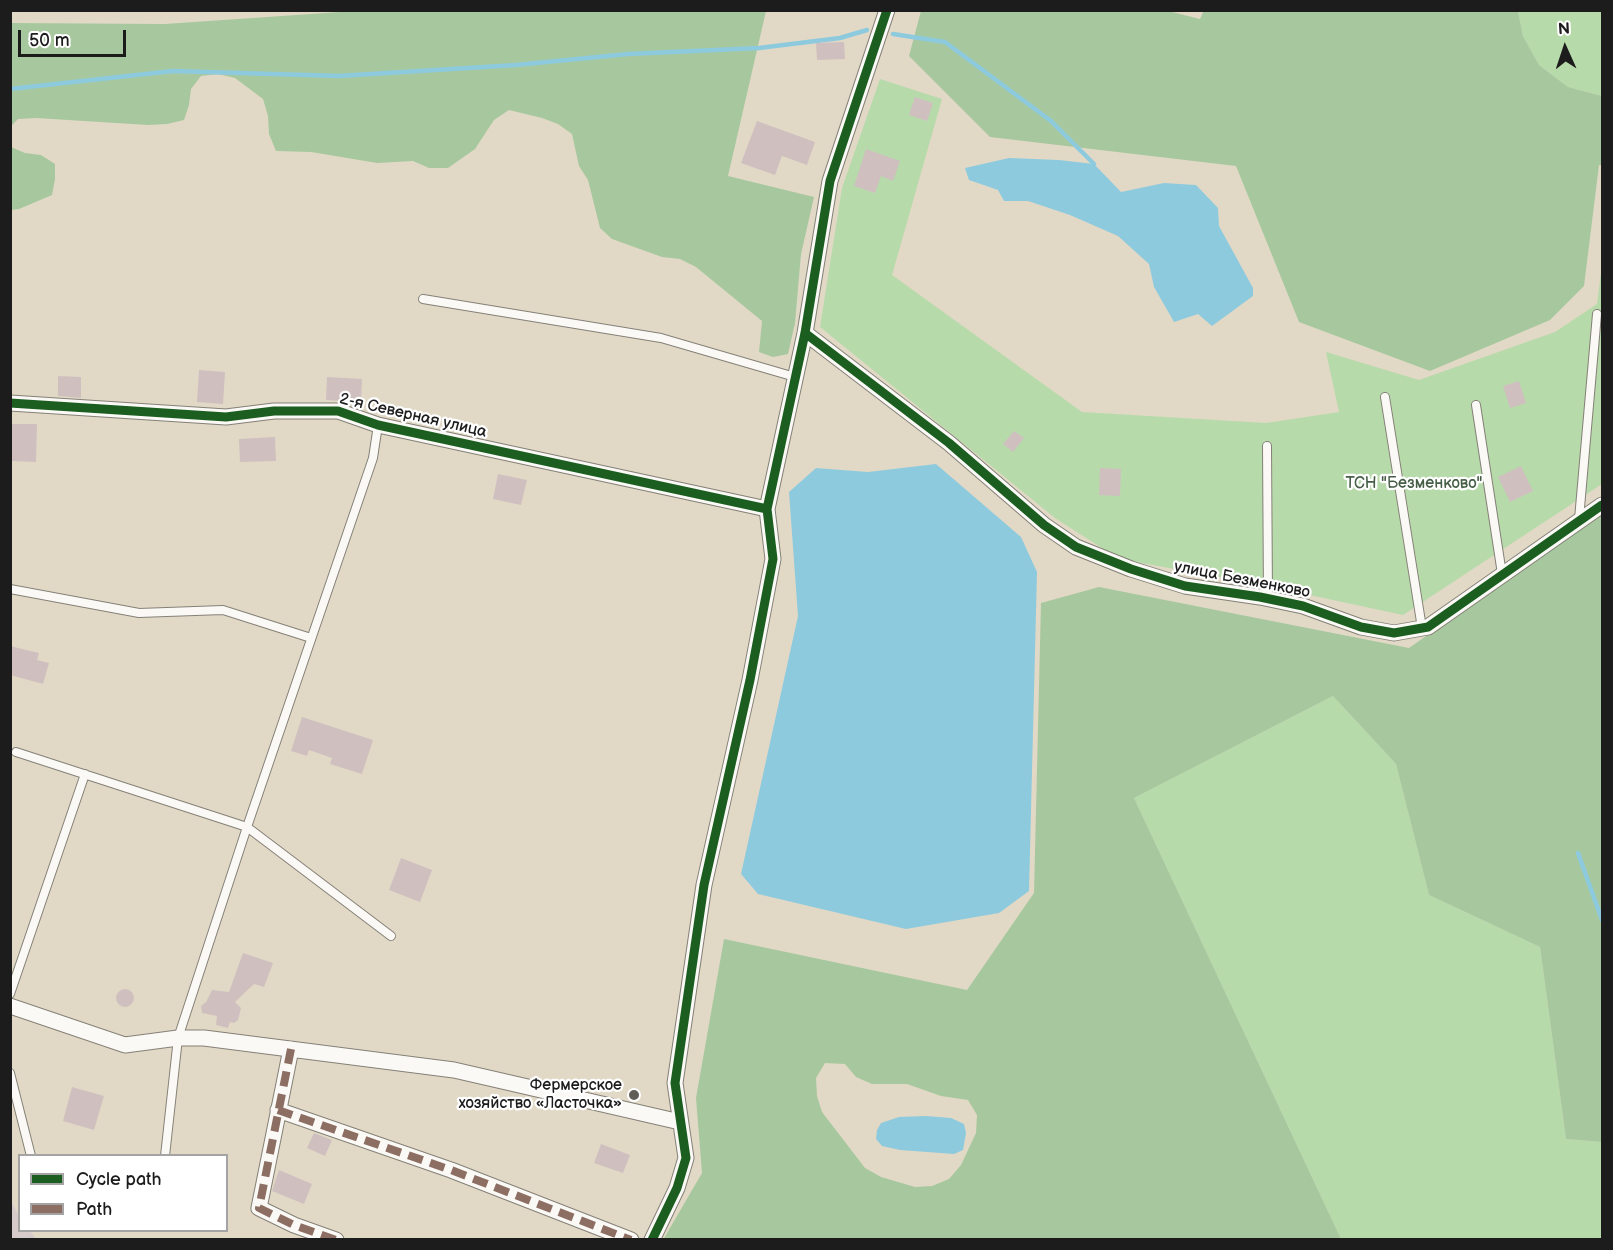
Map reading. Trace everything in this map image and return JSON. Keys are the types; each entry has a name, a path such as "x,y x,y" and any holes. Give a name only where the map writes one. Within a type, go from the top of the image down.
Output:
{"street":[{"path":"652,1239 677,1188 686,1158 675,1083 704,885 750,680 773,559 767,509 805,333 831,181 887,10"},
{"name":"улица Безменково","path":"805,333 949,443 1044,525 1076,547 1131,569 1185,586 1268,598 1303,606 1361,627 1394,633 1428,627 1602,505"},
{"name":"2-я Северная улица","path":"10,403 226,417 274,411 338,411 378,425 767,509"},
{"path":"10,1006 125,1045 178,1038 204,1038 454,1070 681,1122"},
{"path":"291,1049 259,1208 294,1225 336,1239"},
{"path":"278,1110 451,1170 631,1239"}],"lane":[{"path":"423,299 661,339 795,377"},
{"path":"1579,521 1597,314"},
{"path":"1385,397 1422,628"},
{"path":"1476,405 1502,574"},
{"path":"165,1154 178,1038 372,458 378,425"},
{"path":"1267,446 1268,598"},
{"path":"10,589 140,613 223,610 311,638"},
{"path":"16,752 247,827 391,936"},
{"path":"10,994 85,774"},
{"path":"10,1073 31,1154"}],"shaded area":[{"path":"11,1202 18,1213 18,1232 31,1232 36,1239 11,1239"}],"green space":[{"path":"369,10 766,11 728,176 814,197 801,254 795,323 788,354 773,357 759,352 762,321 696,267 680,259 662,257 612,239 600,228 588,180 579,166 572,134 558,124 542,118 509,110 494,120 475,149 448,168 429,168 413,161 377,163 311,152 276,151 269,134 268,116 263,99 235,78 218,74 201,76 191,89 184,120 148,125 36,118 18,119 11,126 11,23 165,24"},
{"path":"1164,10 1200,19 1204,10 1518,11 1523,36 1539,65 1568,87 1602,96 1602,165 1599,165 1584,286 1550,320 1430,371 1299,322 1236,166 990,137 909,56 921,11"},
{"path":"1518,11 1602,11 1602,96 1568,87 1539,65 1523,36"},
{"name":"ТСН \"Безменково\"","path":"880,79 942,99 892,275 1082,412 1266,423 1339,412 1326,352 1419,380 1555,332 1597,304 1602,265 1602,484 1403,615 1258,584 1119,559 1055,518 820,327 842,188"},
{"path":"11,147 25,153 41,155 55,164 52,195 19,209 11,210"},
{"path":"1602,513 1602,1142 1566,1139 1540,947 1429,895 1396,764 1333,696 1134,798 1341,1239 663,1240 702,1173 696,1098 724,939 967,990 1034,893 1041,603 1099,587 1409,648","holes":["825,1063 845,1064 856,1077 872,1084 907,1084 941,1096 968,1100 977,1115 976,1133 961,1165 949,1179 932,1186 915,1187 881,1177 865,1168 822,1112 817,1096 816,1078"]},
{"path":"1333,696 1396,764 1429,895 1540,947 1566,1139 1602,1142 1602,1239 1341,1239 1134,798"}],"water":[{"path":"1009,158 1094,164 1121,192 1164,183 1196,185 1218,208 1219,226 1253,288 1253,296 1212,326 1198,314 1174,322 1154,287 1149,264 1118,236 1070,215 1028,201 1004,201 998,190 969,180 965,168"},
{"path":"936,464 1021,537 1037,572 1029,891 999,913 906,929 758,894 741,874 798,616 789,492 816,468 868,472"},
{"path":"899,1117 951,1118 964,1124 966,1133 963,1150 954,1154 900,1150 882,1146 876,1139 881,1123"}],"building":[{"path":"844,42 845,59 817,60 816,43"},
{"path":"915,97 933,103 927,121 909,115"},
{"path":"757,121 815,142 807,165 782,156 775,175 741,163"},
{"path":"866,149 900,161 893,181 881,176 875,193 854,186"},
{"path":"199,370 225,372 223,404 197,402"},
{"path":"58,376 81,377 81,398 58,396"},
{"path":"327,377 362,379 361,402 326,400"},
{"path":"1519,381 1526,403 1510,408 1503,386"},
{"path":"12,424 37,424 36,462 11,461"},
{"path":"1014,431 1024,438 1013,452 1003,444"},
{"path":"275,437 276,461 240,462 239,439"},
{"path":"1521,466 1533,491 1510,502 1498,477"},
{"path":"1100,468 1121,469 1120,496 1099,495"},
{"path":"498,474 527,480 521,505 493,499"},
{"path":"10,646 39,653 37,660 49,663 43,684 10,675"},
{"path":"302,717 373,740 362,774 330,764 332,758 309,750 307,756 291,751"},
{"path":"401,858 432,870 420,902 389,890"},
{"path":"243,953 273,963 264,987 254,984 235,1002 241,1008 238,1020 234,1023 230,1022 228,1028 216,1025 217,1016 202,1013 201,1006 206,1002 212,990 229,992"},
{"path":"125,989 131,992 134,998 131,1004 125,1007 119,1004 116,998 119,992"},
{"path":"72,1087 104,1096 94,1130 63,1121"},
{"path":"314,1133 332,1140 325,1156 307,1148"},
{"path":"601,1144 630,1155 623,1173 594,1163"},
{"path":"279,1170 312,1184 304,1204 272,1191"}],"waterway":[{"path":"10,89 173,71 339,76 516,65 628,54 759,48 840,38 867,30"},
{"path":"893,34 945,42 1051,121 1094,164"},
{"path":"1578,853 1602,920"}],"marked path":[{"path":"291,1049 259,1208 294,1225 336,1240"},
{"path":"278,1110 451,1170 631,1240"}],"cycle path":[{"path":"652,1240 677,1188 686,1158 675,1083 704,885 750,680 773,559 767,509 805,333 830,181 887,10"},
{"path":"805,333 949,443 1044,525 1076,547 1131,569 1185,586 1303,606 1361,627 1394,633 1428,627 1602,505"},
{"path":"10,403 226,417 274,411 338,411 378,425 767,509"}],"place":[{"name":"Фермерское хозяйство «Ласточка»","path":"634,1095"}]}
